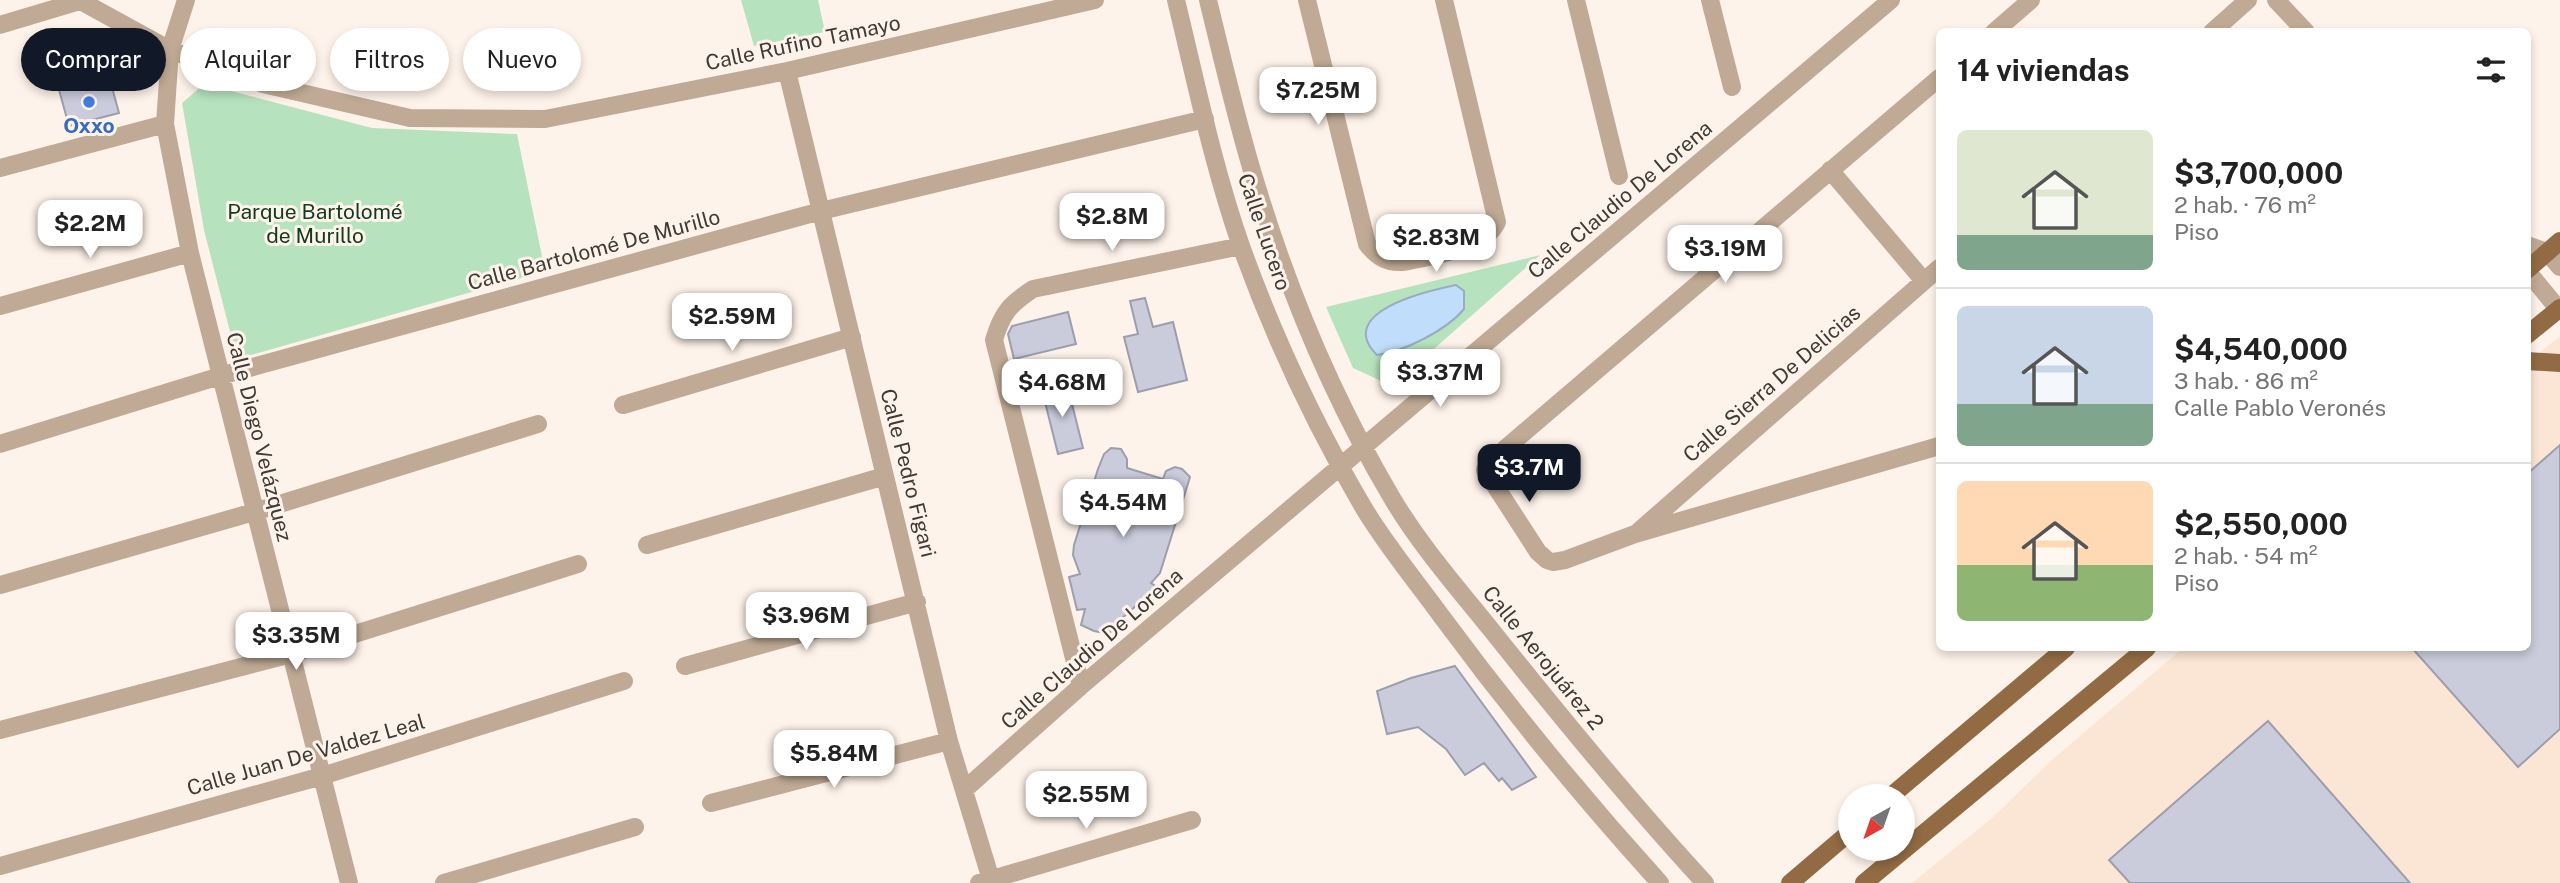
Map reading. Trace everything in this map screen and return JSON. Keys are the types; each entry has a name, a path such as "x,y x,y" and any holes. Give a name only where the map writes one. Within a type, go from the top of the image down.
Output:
{"main road":[{"path":"2531,267 2554,247"},
{"path":"2531,332 2560,309"},
{"path":"2531,361 2560,363"},
{"path":"1905,784 2062,651"},
{"path":"1864,883 2143,651"},
{"path":"1790,883 1838,842"}],"street":[{"name":"Calle Diego Velázquez","path":"186,0 170,50 165,124 190,253 349,883"},
{"name":"Calle Rufino Tamayo","path":"80,1 170,50 262,84 410,118 545,119 787,71 1095,0"},
{"name":"Calle Lucero","path":"1176,0 1205,119 1241,246 1286,357 1319,426 1342,466"},
{"name":"Calle Lucero","path":"1208,0 1250,163 1283,266 1320,358 1364,448"},
{"path":"1307,0 1367,244 1382,259 1393,262 1415,259 1474,243 1486,237 1497,222 1444,0"},
{"path":"1576,0 1619,176"},
{"path":"1710,0 1732,87"},
{"name":"Calle Claudio De Lorena","path":"964,790 1081,686 1891,0"},
{"path":"1999,28 2031,0"},
{"path":"2216,28 2248,0"},
{"path":"2276,0 2302,28"},
{"path":"0,25 80,1"},
{"name":"Calle Pedro Figari","path":"787,71 949,741 987,882"},
{"path":"1936,81 1507,447 1485,470 1538,552 1546,560 1553,562 1635,534 1936,447"},
{"name":"Calle Bartolomé De Murillo","path":"0,444 220,376 821,211 1205,119"},
{"path":"0,168 165,124"},
{"path":"1830,170 1924,281"},
{"path":"2531,245 2554,247 2560,267"},
{"path":"1081,686 994,340 1001,318 1017,299 1033,289 1241,246"},
{"path":"0,306 190,253"},
{"name":"Calle Sierra De Delicias","path":"1635,534 1936,271"},
{"path":"2531,276 2560,309"},
{"path":"623,405 852,337"},
{"path":"0,585 254,512 538,424"},
{"name":"Calle Aerojuárez 2","path":"1364,448 1393,501 1462,593 1642,815 1705,883"},
{"path":"1342,466 1362,506 1507,705 1597,814 1660,883"},
{"path":"648,545 885,477"},
{"path":"0,730 291,654 578,564"},
{"path":"685,666 917,602"},
{"name":"Calle Juan De Valdez Leal","path":"0,866 322,776 624,681"},
{"path":"711,803 949,741"},
{"path":"987,882 1192,820"},
{"path":"443,883 635,827"}],"shaded area":[{"path":"2560,336 2560,883 1912,883 1993,817 2054,758 2179,651 2531,651 2531,360"}],"green space":[{"path":"741,0 818,0 825,32 754,46"},
{"name":"Parque Bartolomé de Murillo","path":"196,91 231,91 372,128 517,134 545,271 237,359 204,230 182,103"},
{"path":"1540,255 1392,386 1353,368 1326,307"}],"water":[{"path":"1456,285 1464,291 1464,309 1447,325 1399,350 1377,355 1367,340 1367,327 1375,316 1407,298"}],"building":[{"name":"Oxxo","path":"59,91 113,91 119,113 69,126"},
{"path":"1145,298 1153,327 1173,322 1187,380 1138,392 1124,337 1138,334 1130,301"},
{"path":"1068,312 1076,344 1014,359 1008,334 1012,326"},
{"path":"1067,384 1083,448 1058,454 1042,390"},
{"path":"2560,445 2560,729 2518,767 2415,651 2531,651 2531,470"},
{"path":"1111,448 1121,449 1127,459 1127,468 1163,479 1166,471 1175,467 1182,469 1190,477 1160,573 1151,583 1157,587 1111,628 1110,634 1081,625 1085,609 1077,610 1069,577 1080,574 1073,555 1074,545 1098,469 1104,454"},
{"path":"1455,666 1536,777 1512,790 1502,778 1499,781 1484,763 1465,775 1446,749 1418,727 1387,734 1377,691"},
{"path":"2268,721 2410,883 2130,883 2109,860"}],"place":[{"name":"Oxxo","path":"89,102"}]}
